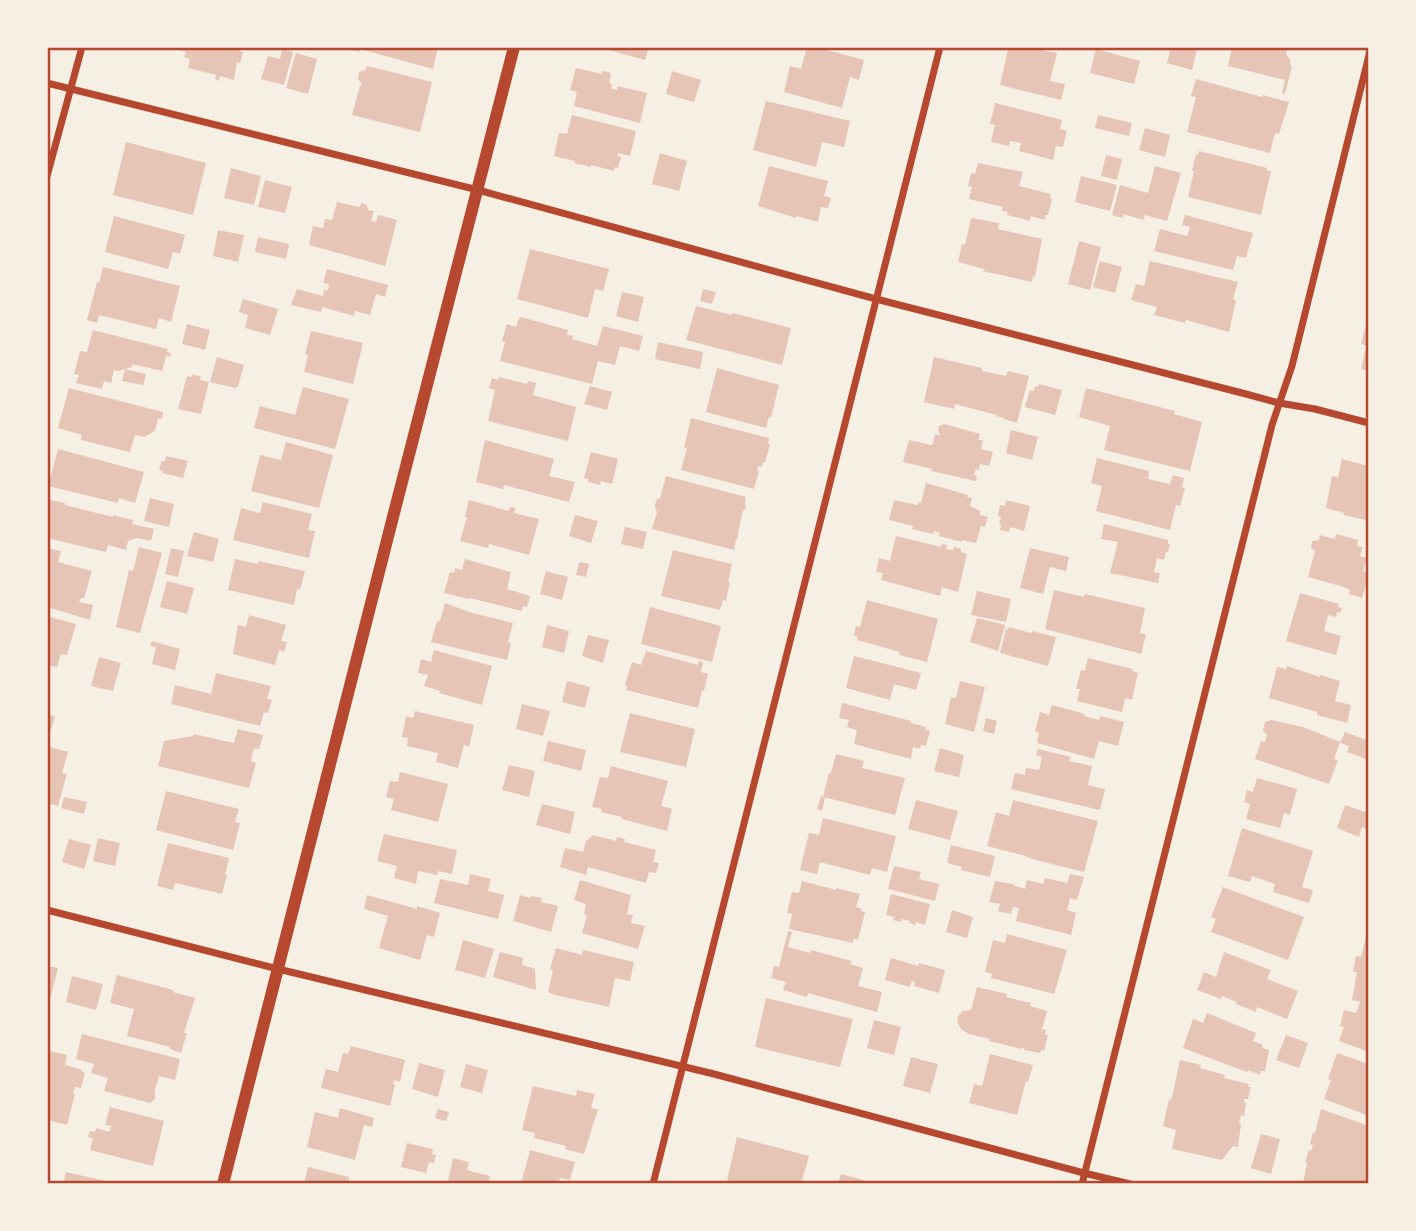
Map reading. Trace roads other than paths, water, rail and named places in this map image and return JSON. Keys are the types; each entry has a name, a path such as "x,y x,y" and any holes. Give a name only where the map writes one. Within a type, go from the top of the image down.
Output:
{"street":[{"path":"47,176 82,47"},
{"path":"223,1184 514,47"},
{"path":"653,1184 940,47"},
{"path":"1082,1184 1369,55"},
{"path":"47,83 478,190 876,299 1369,423"},
{"path":"47,910 278,969 682,1066 1130,1184"}]}
